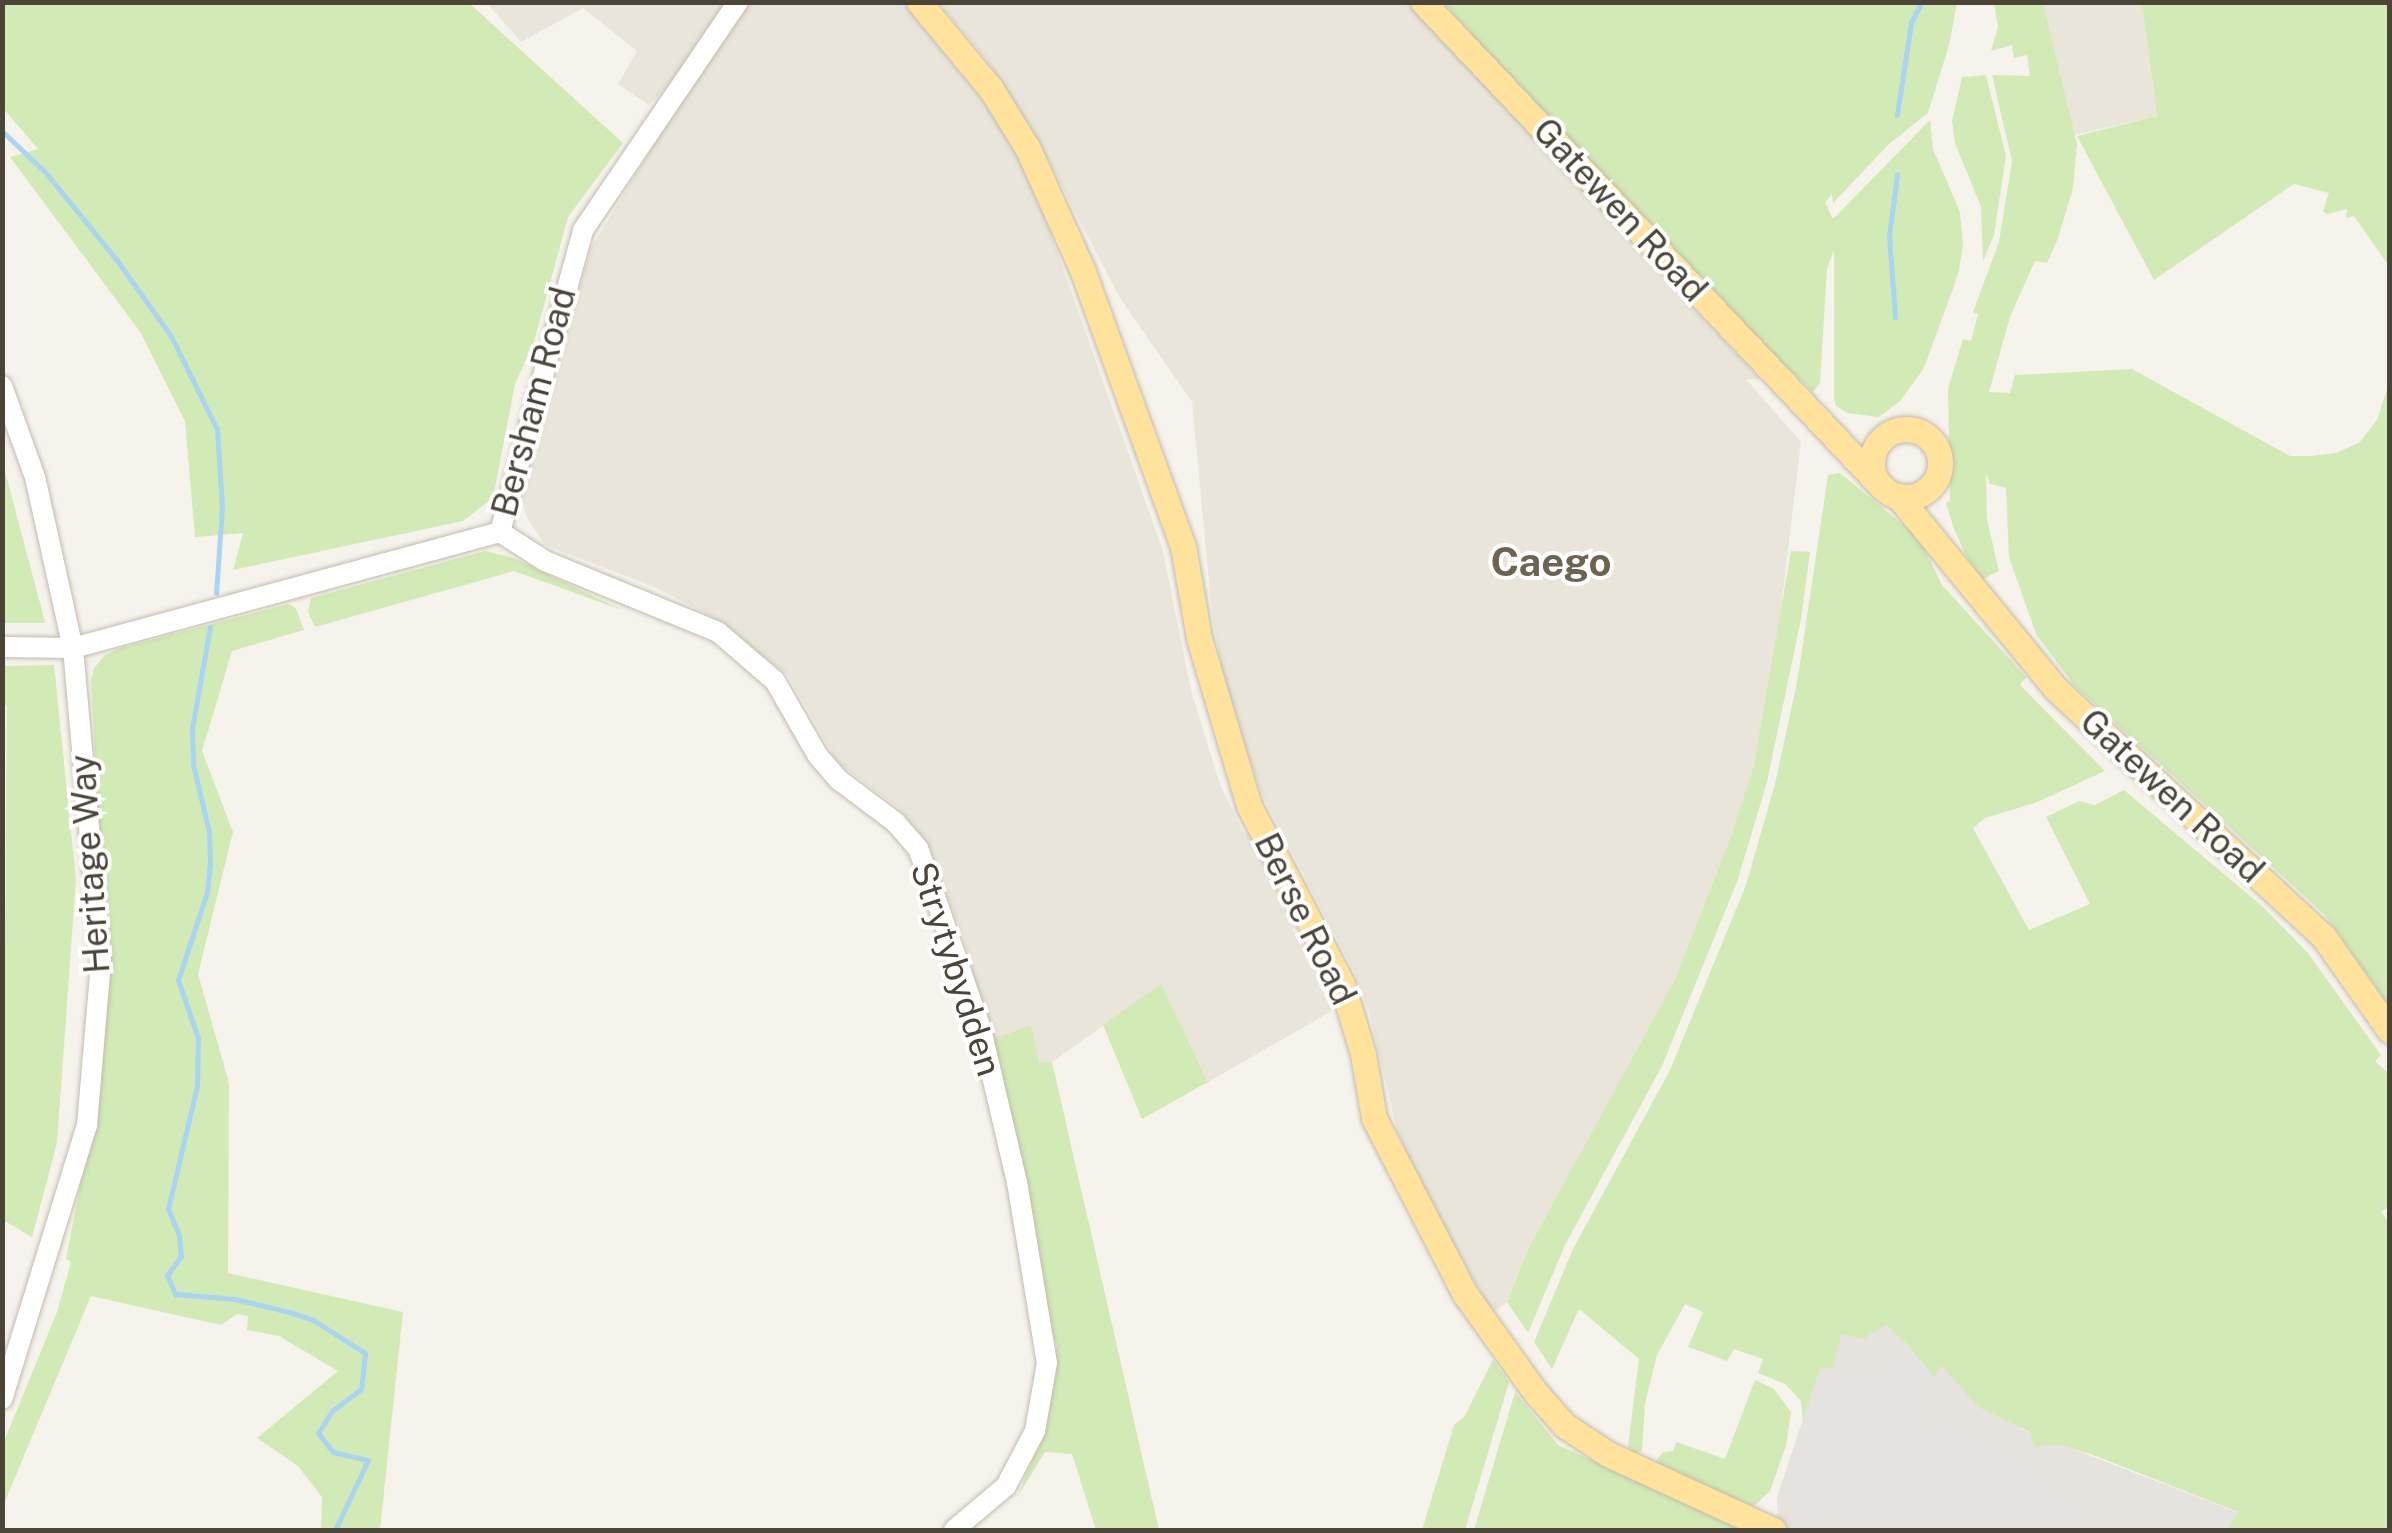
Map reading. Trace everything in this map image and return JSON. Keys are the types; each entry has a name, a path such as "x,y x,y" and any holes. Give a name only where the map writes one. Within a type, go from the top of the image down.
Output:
{"main road":[{"name":"Berse Road","path":"919,2 991,89 1028,148 1082,269 1182,546 1198,638 1249,806 1342,983 1364,1054 1374,1118 1445,1260 1501,1347 1564,1424 1608,1454 1773,1530"},
{"name":"Gatewen Road","path":"1424,2 1813,419 1890,491 1954,560 2056,689 2323,936 2390,1030"},
{"name":"Gatewen Road","path":"1813,419 1855,438 1911,428 1932,439 1941,458 1933,484 1954,560"},
{"path":"1888,433 1872,458 1890,491 1917,496 1933,484"}],"street":[{"name":"Bersham Road","path":"2,648 73,648 500,532 583,230 738,2"},
{"name":"Heritage Way","path":"2,386 35,477 73,648 101,962 88,1125 2,1399"},
{"name":"Strytybydden","path":"500,532 545,560 718,632 775,682 818,756 839,780 895,822 918,848 981,1029 1016,1182 1047,1363 1035,1432 1006,1486 954,1530"}],"shaded area":[{"path":"487,3 726,3 674,80 649,105 618,84 637,51 583,8 521,42"},
{"path":"749,3 903,3 987,106 1018,157 1048,226 1163,551 1191,690 1219,782 1243,832 1256,837 1297,916 1293,931 1312,949 1332,1011 1208,1082 1161,985 1052,1062 1039,1064 991,1040 963,936 928,846 899,808 838,763 788,675 709,615 654,587 545,545 527,518 522,501 591,248 670,118"},
{"path":"939,3 1408,3 1760,379 1746,379 1801,442 1776,650 1754,765 1728,844 1676,980 1529,1246 1507,1302 1493,1313 1421,1189 1397,1130 1369,1011 1354,971 1262,794 1246,751 1223,674 1212,614 1192,402 1120,298 1043,150 987,60"},
{"path":"2034,3 2142,3 2157,116 2061,138"},
{"path":"1862,1245 2021,1429 2252,1518 2245,1530 1790,1530 1778,1522 1777,1497"},
{"path":"1904,1340 1934,1377 1922,1388 1927,1394 1912,1408 1934,1434 1946,1423 1990,1443 2022,1462 2020,1469 2034,1474 2032,1484 2087,1506 2074,1530 1871,1530 1841,1519 1847,1500 1837,1505 1828,1525 1787,1508 1785,1492 1826,1374 1881,1376"}],"green space":[{"path":"2,3 469,3 623,143 568,217 534,342 515,384 493,498 463,521 233,570 243,533 195,537 185,421 141,333 10,157 38,149 3,108"},
{"path":"1443,3 1957,3 1928,113 1889,144 1833,203 1832,194 1825,202 1833,219 1930,120 1933,149 1960,212 1963,245 1958,275 1924,368 1900,401 1879,417 1848,413 1836,406 1834,399 1834,250 1827,269 1820,383 1813,392 1749,332"},
{"path":"1994,3 2043,3 2077,144 2073,188 2058,238 2047,263 2035,261 2010,317 1989,392 2010,393 2015,375 2132,369 2290,456 2310,456 2336,453 2360,442 2377,420 2389,383 2389,1006 2325,915 2074,685 2036,634 2009,557 2006,488 1990,484 1986,473 1987,519 1999,571 1983,579 1968,560 1954,529 1946,503 1950,501 1948,389 1963,339 1971,341 1978,314 1973,312 1999,242 2012,161 1992,75 2030,76 2027,55 2014,58 2012,45 1991,51 1998,27"},
{"path":"2142,3 2389,3 2389,266 2354,216 2346,218 2347,209 2327,214 2323,211 2329,193 2294,184 2154,280 2077,136 2157,116"},
{"path":"1986,75 2006,156 1994,235 1983,261 1981,207 1955,143 1952,121 1962,77"},
{"path":"2,460 45,622 44,623 3,623"},
{"path":"1840,473 1919,538 1942,585 2026,677 2020,685 2105,771 2035,803 1985,818 1973,828 2029,930 2090,904 2046,817 2079,801 2095,805 2124,790 2262,906 2308,953 2381,1055 2375,1061 2390,1075 2389,1206 2381,1212 2390,1223 2389,1530 2228,1530 2238,1512 2093,1455 2058,1444 2035,1447 2030,1432 1978,1407 1941,1365 1934,1377 1887,1324 1863,1339 1841,1334 1833,1368 1820,1369 1803,1421 1801,1401 1785,1384 1758,1373 1763,1359 1734,1349 1727,1361 1688,1347 1703,1312 1685,1304 1657,1355 1645,1404 1642,1451 1634,1453 1628,1446 1639,1359 1579,1309 1552,1369 1534,1342 1573,1249 1670,1070 1746,885 1775,784 1798,677 1828,475"},
{"path":"485,551 514,558 622,610 514,571 315,627 308,612 311,598"},
{"path":"1791,551 1810,552 1801,619 1767,782 1737,882 1662,1066 1565,1245 1528,1333 1507,1302 1529,1247 1675,980 1728,844 1754,765"},
{"path":"288,604 296,608 304,630 232,651 202,751 233,832 198,974 229,1083 228,1273 403,1312 380,1530 321,1530 322,1497 298,1466 257,1438 338,1371 279,1336 247,1330 248,1316 237,1314 221,1325 91,1296 3,1506 3,1444 57,1312 71,1262 66,1259 92,1125 106,950 91,680 94,668 105,655 120,648"},
{"path":"54,665 76,879 57,1143 32,1237 3,1220 7,706 3,702 2,666"},
{"path":"1161,984 1208,1082 1142,1119 1103,1025"},
{"path":"1031,1025 1039,1063 1052,1062 1159,1530 1096,1530 1072,1454 1045,1452 1018,1496 1037,1447 1057,1345 1045,1317 991,1040"},
{"path":"1493,1360 1509,1382 1465,1530 1422,1530 1454,1425 1464,1417"},
{"path":"1755,1380 1774,1389 1791,1412 1786,1446 1770,1491 1754,1506 1692,1484 1655,1462 1663,1452 1673,1451 1676,1442 1725,1459"},
{"path":"1515,1392 1558,1445 1749,1530 1474,1530"}],"waterway":[{"path":"1897,115 1911,22 1921,4"},
{"path":"2,131 46,173 116,259 171,336 217,429 222,506 216,593"},
{"path":"1895,317 1889,236 1897,175"},
{"path":"210,627 192,728 193,764 209,832 210,863 207,892 178,980 198,1038 197,1086 168,1209 179,1235 181,1256 167,1275 175,1294 235,1299 289,1312 313,1320 365,1353 361,1389 332,1411 318,1433 333,1452 368,1460 335,1530"}],"district":[{"name":"Caego","path":"1551,562"}]}
